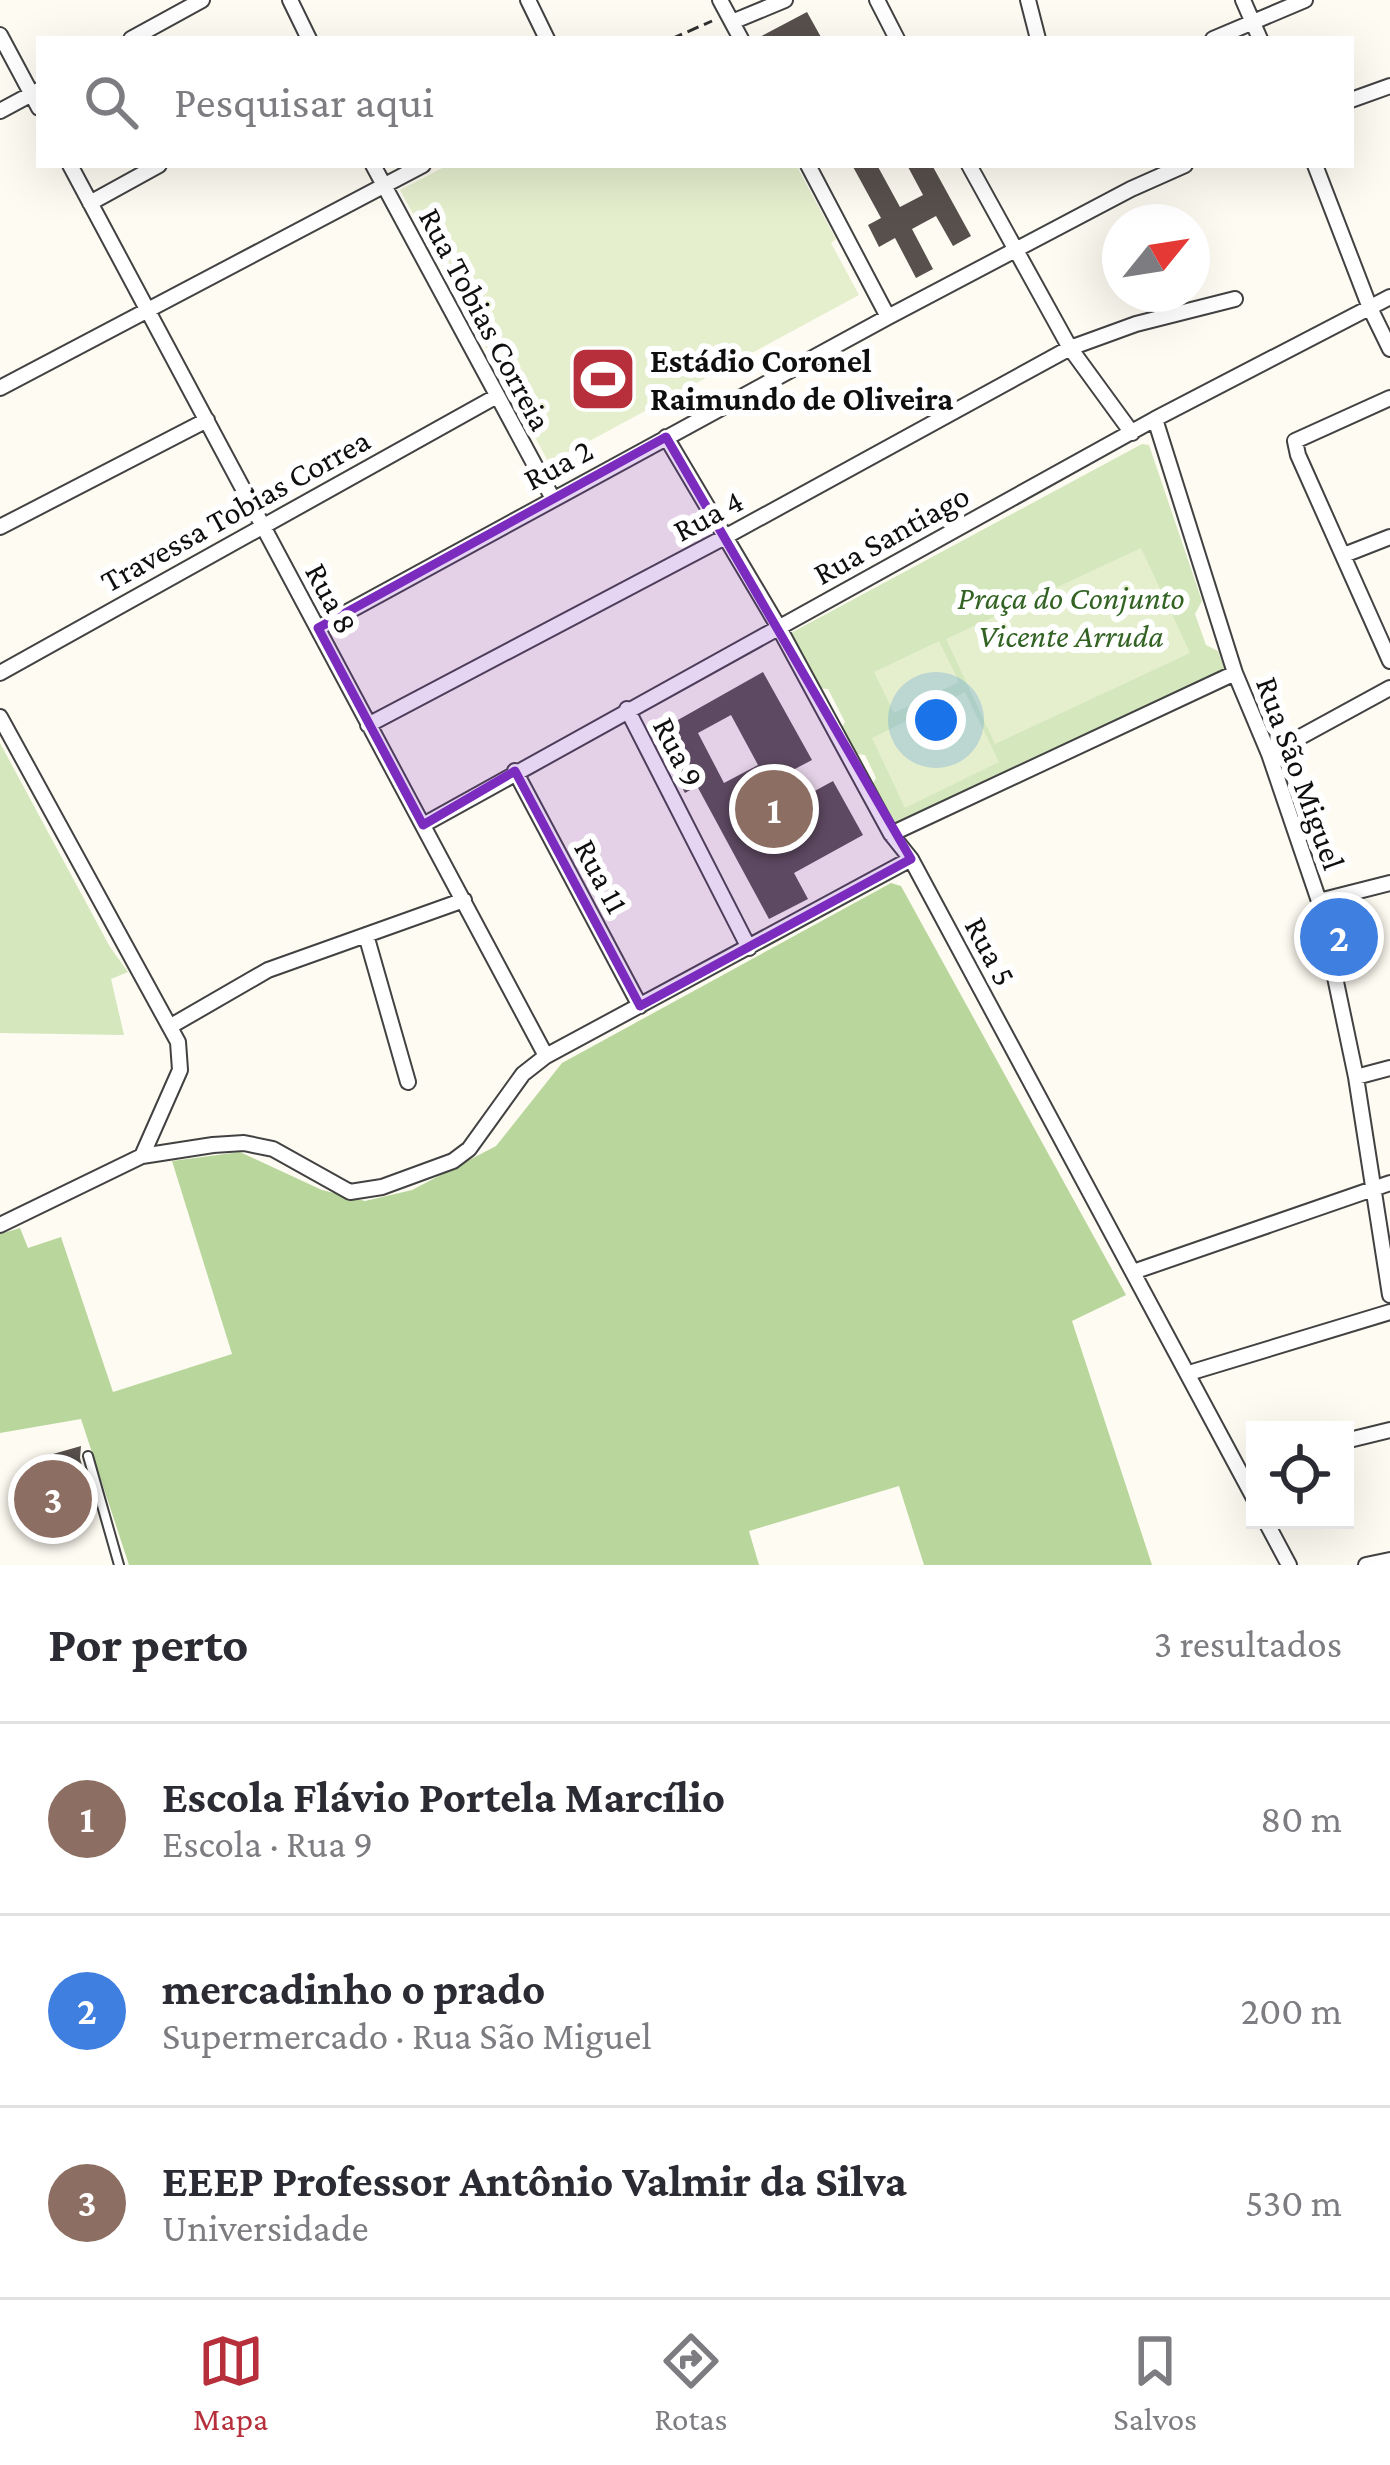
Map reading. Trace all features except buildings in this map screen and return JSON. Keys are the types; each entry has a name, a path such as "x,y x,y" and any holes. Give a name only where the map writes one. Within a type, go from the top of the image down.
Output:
{"street":[{"path":"136,36 202,0"},
{"path":"290,0 308,36"},
{"path":"528,0 546,36"},
{"path":"721,0 739,36"},
{"path":"732,22 785,0"},
{"path":"877,0 896,36"},
{"path":"1028,0 1037,36"},
{"path":"1243,0 1259,36"},
{"path":"1219,36 1305,0"},
{"path":"0,34 36,95"},
{"path":"1354,99 1390,86"},
{"path":"0,111 36,97"},
{"name":"Rua 8","path":"72,168 546,1056"},
{"path":"90,202 154,168"},
{"name":"Rua Tobias Correia","path":"375,168 552,497"},
{"path":"0,388 417,168"},
{"path":"810,168 889,317"},
{"path":"975,168 1070,348 1132,433"},
{"name":"Rua 2","path":"318,628 666,436 1178,168"},
{"path":"1317,168 1390,349"},
{"name":"Rua Santiago","path":"423,825 1155,419 1390,297"},
{"name":"Rua 4","path":"368,725 1070,348 1136,324 1235,299"},
{"name":"Travessa Tobias Correa","path":"0,673 497,396"},
{"path":"1390,398 1295,441 1390,661"},
{"name":"Rua São Miguel","path":"1155,419 1235,673 1269,754 1319,901 1356,1077 1390,1295"},
{"path":"0,526 207,420"},
{"name":"Rua 5","path":"666,436 778,626 891,834 911,859 1246,1483"},
{"path":"1344,555 1390,537"},
{"path":"891,834 1235,673"},
{"path":"1269,754 1390,688"},
{"name":"Rua 9","path":"627,709 749,948"},
{"path":"0,717 171,1026 182,1057 142,1156"},
{"name":"Rua 11","path":"515,771 640,1006"},
{"path":"0,1225 142,1156 213,1145 273,1148 339,1188 365,1191 453,1161 483,1130 505,1094 546,1056 911,859"},
{"path":"1319,901 1390,883"},
{"path":"171,1026 268,970 464,900"},
{"path":"366,935 408,1082"},
{"path":"1356,1077 1390,1068"},
{"path":"1133,1272 1390,1183"},
{"path":"1189,1373 1390,1312"},
{"path":"1354,1440 1390,1430"},
{"path":"1238,1468 1246,1466"},
{"path":"1270,1529 1289,1565"},
{"path":"1366,1565 1390,1560"}],"lane":[{"path":"88,1456 119,1565"}],"path":[{"path":"678,36 713,21 732,22"}],"highlighted area":[{"path":"666,437 911,859 640,1006 515,771 423,825 318,628"}],"green space":[{"name":"Estádio Coronel Raimundo de Oliveira","path":"442,168 798,168 836,239 831,243 859,295 549,463 400,190"},
{"name":"Praça do Conjunto Vicente Arruda","path":"1142,444 1149,445 1202,601 1195,614 1206,645 1218,651 1226,673 889,826 870,789 876,778 865,755 851,753 839,732 845,722 828,689 815,688 789,634"},
{"path":"1141,548 1190,653 995,744 946,639"},
{"path":"939,641 959,682 894,713 874,672"},
{"path":"965,692 999,762 905,808 872,738"},
{"path":"0,743 128,972 111,979 124,1035 0,1033"},
{"path":"891,883 901,886 1126,1295 1072,1321 1152,1565 924,1565 899,1486 749,1531 759,1565 129,1565 81,1419 0,1433 0,1234 20,1228 28,1248 61,1237 113,1392 232,1354 172,1161 240,1152 322,1190 365,1201 412,1190 496,1146 562,1063"}],"place":[{"name":"Estádio Coronel Raimundo de Oliveira","path":"603,379"},
{"name":"Escola Flávio Portela Marcílio","path":"774,809"},
{"name":"mercadinho o prado","path":"1339,937"},
{"name":"EEEP Professor Antônio Valmir da Silva","path":"53,1499"}]}
